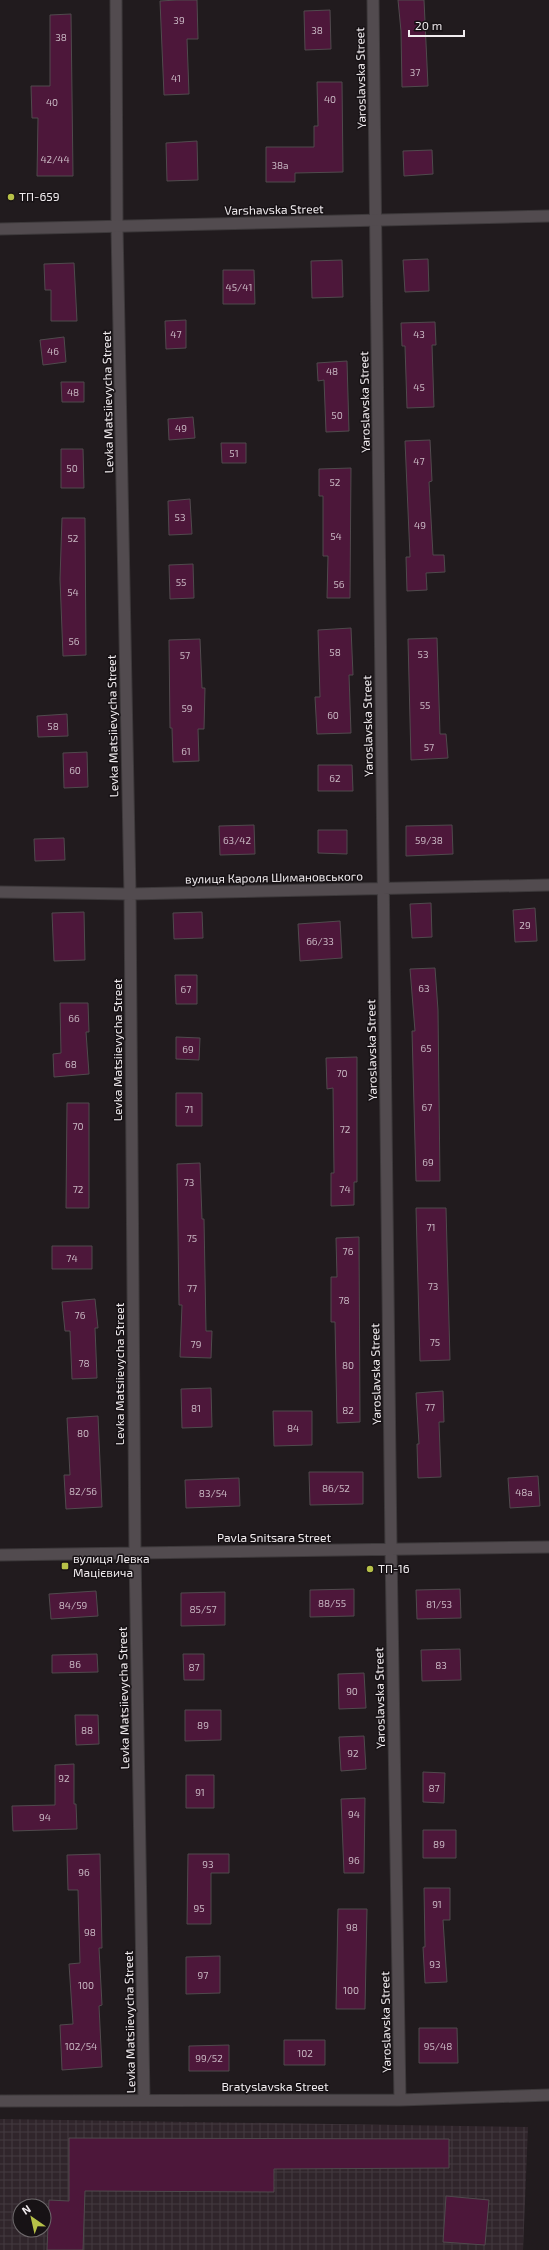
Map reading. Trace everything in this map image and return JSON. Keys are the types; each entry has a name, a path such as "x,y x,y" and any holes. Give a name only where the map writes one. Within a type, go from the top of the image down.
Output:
{"street":[{"name":"Levka Matsiievycha Street","path":"116,0 117,227 130,894 135,1552 144,2100"},
{"name":"Yaroslavska Street","path":"373,0 391,1550 400,2100"},
{"name":"Varshavska Street","path":"0,229 549,216"},
{"name":"вулиця Кароля Шимановського","path":"0,892 130,894 549,885"},
{"name":"Pavla Snitsara Street","path":"0,1555 549,1547"},
{"name":"Bratyslavska Street","path":"0,2101 400,2100 549,2095"}],"shaded area":[{"path":"0,2119 528,2127 523,2250 0,2250"}],"building":[{"path":"197,0 198,39 187,39 189,94 164,95 160,1"},
{"path":"398,0 424,0 428,86 402,87 401,31"},
{"path":"330,10 331,49 305,50 304,11"},
{"path":"71,14 73,176 37,176 38,118 32,118 31,86 50,86 50,15"},
{"path":"317,82 342,82 343,172 295,173 295,182 266,182 266,147 314,147 314,126 318,126"},
{"path":"197,141 198,180 167,181 166,143"},
{"path":"432,150 433,174 404,176 403,151"},
{"path":"428,259 429,291 405,292 403,260"},
{"path":"342,260 343,297 312,298 311,261"},
{"path":"74,263 77,321 51,321 51,290 45,290 44,264"},
{"path":"223,270 254,270 255,304 223,304"},
{"path":"186,320 186,348 166,349 165,321"},
{"path":"435,322 436,345 432,345 434,407 407,408 405,346 402,346 401,323"},
{"path":"64,337 66,362 43,365 40,340"},
{"path":"347,361 349,431 326,432 324,380 318,381 317,363"},
{"path":"61,382 84,382 84,402 62,402"},
{"path":"193,417 195,438 169,440 168,419"},
{"path":"430,440 432,481 429,482 433,555 444,555 445,572 426,573 427,590 407,591 406,557 410,557 405,441"},
{"path":"221,443 246,443 246,463 222,463"},
{"path":"61,449 83,449 84,488 61,488"},
{"path":"351,468 350,598 327,598 328,556 323,556 323,496 319,496 319,469"},
{"path":"190,499 192,534 169,535 168,501"},
{"path":"62,518 85,518 86,655 63,656 60,579"},
{"path":"193,564 194,598 170,599 169,565"},
{"path":"351,628 353,675 349,675 351,733 317,734 315,697 320,697 318,630"},
{"path":"437,638 440,734 446,734 448,758 411,760 408,639"},
{"path":"200,639 202,688 205,688 204,729 198,729 199,761 173,762 172,728 170,728 169,640"},
{"path":"67,714 68,736 38,737 37,716"},
{"path":"87,752 88,787 64,788 63,753"},
{"path":"318,765 352,765 353,791 318,791"},
{"path":"254,825 255,854 220,855 219,826"},
{"path":"452,825 453,854 406,856 406,826"},
{"path":"318,830 347,830 347,854 318,853"},
{"path":"64,838 65,860 35,861 34,839"},
{"path":"431,903 432,937 412,938 410,904"},
{"path":"535,908 537,941 515,942 513,910"},
{"path":"84,912 85,960 54,961 52,913"},
{"path":"202,912 203,938 174,939 173,913"},
{"path":"340,921 342,958 300,961 298,924"},
{"path":"435,968 438,1010 440,1181 416,1181 412,1031 415,1031 410,969"},
{"path":"175,975 197,975 197,1004 176,1004"},
{"path":"60,1003 88,1003 89,1032 86,1032 89,1074 54,1077 53,1054 61,1053"},
{"path":"176,1037 200,1038 199,1060 176,1059"},
{"path":"357,1057 357,1182 354,1182 354,1205 331,1206 331,1173 334,1173 333,1088 327,1089 326,1058"},
{"path":"176,1093 202,1093 202,1126 176,1126"},
{"path":"67,1103 89,1103 89,1208 66,1208"},
{"path":"200,1163 202,1219 204,1219 206,1331 212,1331 211,1358 180,1357 182,1305 179,1305 177,1164"},
{"path":"416,1208 446,1208 450,1360 420,1361"},
{"path":"359,1237 360,1422 337,1423 335,1322 331,1322 331,1277 337,1277 336,1238"},
{"path":"52,1246 92,1246 92,1269 52,1269"},
{"path":"95,1299 98,1328 95,1328 97,1378 72,1379 70,1331 65,1331 62,1302"},
{"path":"211,1388 212,1427 182,1428 181,1389"},
{"path":"443,1391 444,1422 439,1422 441,1477 418,1478 417,1444 419,1444 416,1393"},
{"path":"273,1411 312,1411 312,1445 274,1446"},
{"path":"98,1416 102,1507 66,1509 64,1475 70,1475 67,1418"},
{"path":"309,1472 363,1472 363,1504 310,1505"},
{"path":"538,1476 540,1506 510,1508 508,1478"},
{"path":"239,1478 240,1506 186,1508 185,1480"},
{"path":"354,1589 354,1616 310,1617 310,1590"},
{"path":"460,1589 461,1618 417,1619 416,1590"},
{"path":"96,1591 98,1616 51,1619 49,1594"},
{"path":"225,1592 225,1625 181,1626 181,1593"},
{"path":"460,1649 461,1680 422,1681 421,1650"},
{"path":"97,1654 98,1672 52,1673 52,1655"},
{"path":"183,1654 204,1654 204,1680 184,1680"},
{"path":"364,1673 366,1708 339,1709 338,1674"},
{"path":"185,1710 221,1710 221,1740 185,1741"},
{"path":"75,1715 98,1715 99,1744 76,1745"},
{"path":"364,1736 366,1769 341,1771 339,1737"},
{"path":"74,1764 74,1804 76,1804 77,1829 13,1831 12,1806 55,1805 55,1765"},
{"path":"423,1772 445,1773 444,1803 423,1802"},
{"path":"186,1775 214,1775 214,1808 186,1808"},
{"path":"365,1798 364,1873 344,1873 341,1799"},
{"path":"423,1830 456,1830 456,1858 423,1858"},
{"path":"100,1854 102,1948 99,1948 102,2005 99,2006 102,2067 62,2070 60,2025 73,2024 69,1964 80,1963 78,1890 68,1890 67,1855"},
{"path":"188,1854 229,1854 229,1873 211,1873 211,1924 187,1924"},
{"path":"424,1888 450,1888 450,1920 443,1920 447,1982 425,1983 423,1947 425,1947"},
{"path":"338,1909 367,1909 365,2009 336,2009"},
{"path":"220,1956 220,1993 186,1994 186,1957"},
{"path":"419,2028 457,2028 458,2063 419,2063"},
{"path":"284,2040 325,2040 325,2065 284,2065"},
{"path":"229,2045 229,2071 189,2071 189,2046"},
{"path":"69,2138 449,2139 449,2168 274,2169 274,2192 85,2191 83,2250 47,2250 47,2238 52,2238 52,2200 69,2201"},
{"path":"446,2196 489,2200 485,2245 443,2242"}],"place":[{"name":"ТП-659","path":"11,197"},
{"name":"вулиця Левка Мацієвича","path":"65,1566"},
{"name":"ТП-16","path":"370,1569"}]}
